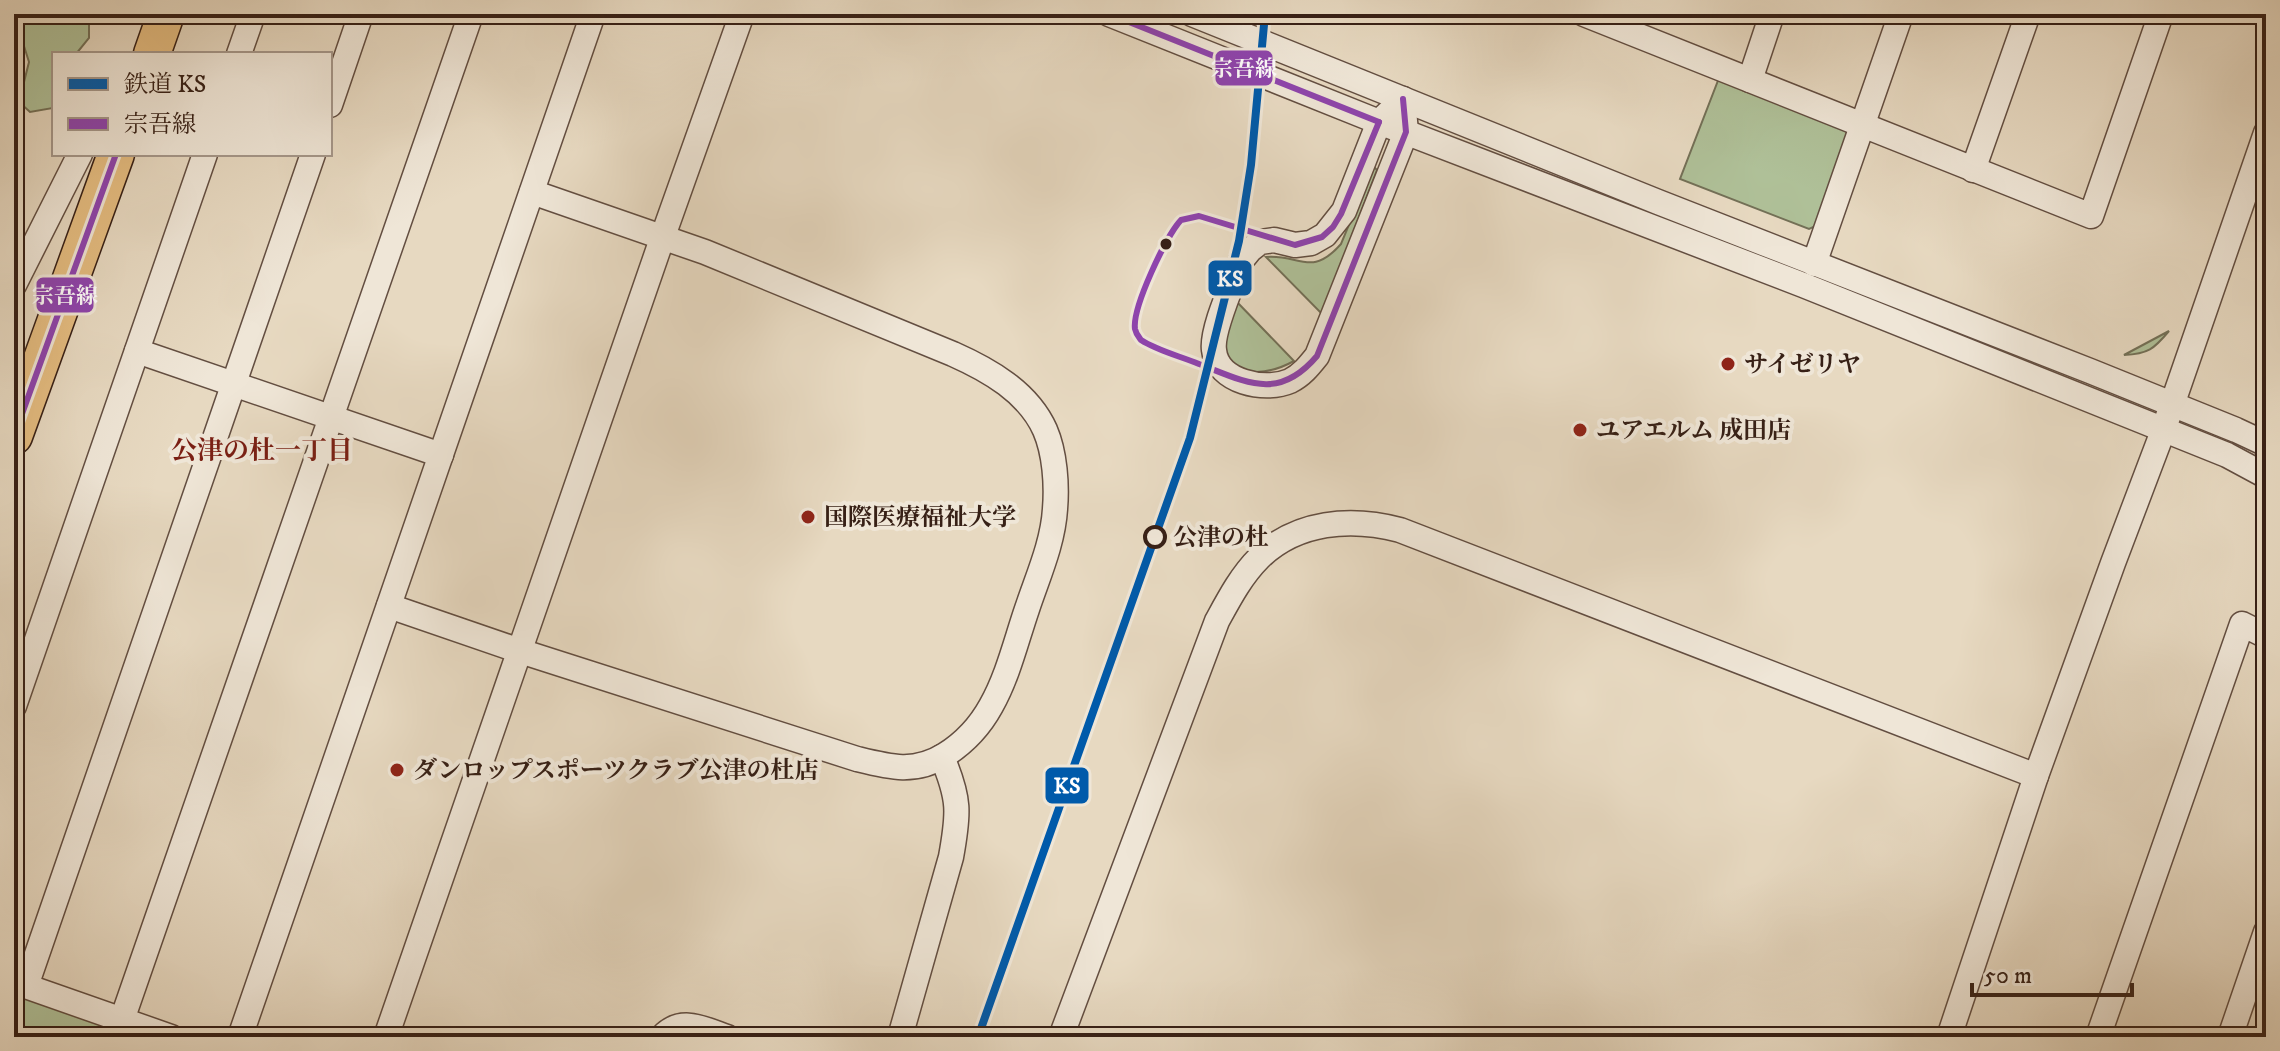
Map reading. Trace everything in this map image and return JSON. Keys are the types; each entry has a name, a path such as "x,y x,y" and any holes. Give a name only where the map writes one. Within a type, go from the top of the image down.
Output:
{"highway":[{"path":"153,52 166,14"},
{"path":"14,436 115,156"}],"street":[{"path":"240,52 253,14"},
{"path":"332,99 361,14"},
{"path":"122,1020 471,14"},
{"path":"240,1037 593,14"},
{"path":"386,1037 742,14"},
{"path":"1109,14 1818,291 2227,455 2266,476"},
{"path":"1192,14 1814,264 2173,404 2266,444"},
{"path":"1584,14 1639,24 1750,80 2091,216 2161,14"},
{"path":"1750,80 1772,14"},
{"path":"1814,264 1901,14"},
{"path":"1973,170 2028,14"},
{"path":"1403,99 1406,132 1317,356 1305,371 1290,381 1271,385 1252,384 1232,376 1219,364 1213,352 1214,338 1241,261 1260,242 1274,240 1295,245 1311,243 1325,235 1344,211 1379,122 1403,99"},
{"path":"1949,1037 2036,776 2173,404 2266,133"},
{"path":"14,285 79,156"},
{"path":"14,706 204,156"},
{"path":"171,1037 20,984 312,156"},
{"path":"389,606 520,651 891,768 913,768 942,757 960,744 991,707 1004,679 1052,534 1056,483 1045,430 1027,404 1004,381 980,366 663,236 532,192"},
{"path":"137,351 441,455"},
{"path":"1061,1037 1217,621 1243,577 1258,559 1276,544 1316,526 1360,522 1400,530 2036,776"},
{"path":"2098,1037 2242,624 2266,636"},
{"path":"900,1037 951,857 956,828 956,789 942,757"},
{"path":"2230,1037 2266,932"},
{"path":"662,1037 675,1026 688,1024 727,1037"}],"green space":[{"path":"14,14 89,14 89,38 78,52 52,52 52,108 30,112 19,102 29,62 23,43 14,40"},
{"path":"1719,78 1845,126 1848,136 1818,225 1809,229 1680,179"},
{"path":"1374,167 1377,170 1322,314 1266,257 1313,262 1331,254 1341,244"},
{"path":"1237,302 1294,361 1257,372 1238,368 1231,361 1226,352 1225,339"},
{"path":"2169,331 2150,349 2124,355"},
{"path":"14,992 143,1037 14,1037"}],"rail line":[{"name":"KS","path":"978,1037 1190,438 1239,241 1251,165 1265,14"}],"transit line":[{"name":"宗吾線","path":"1109,14 1379,122"},
{"name":"宗吾線","path":"1379,122 1341,214 1322,237 1295,245 1199,216 1181,220 1159,256 1144,290 1135,329 1141,340 1247,382 1275,383 1303,370 1317,356 1406,132 1403,99"},
{"name":"宗吾線","path":"14,436 115,156"}],"place":[{"name":"サイゼリヤ","path":"1728,364"},
{"name":"ユアエルム 成田店","path":"1580,430"},
{"name":"国際医療福祉大学","path":"808,517"},
{"name":"公津の杜","path":"1155,537"},
{"name":"ダンロップスポーツクラブ公津の杜店","path":"397,770"}],"district":[{"name":"公津の杜一丁目","path":"262,450"}]}
